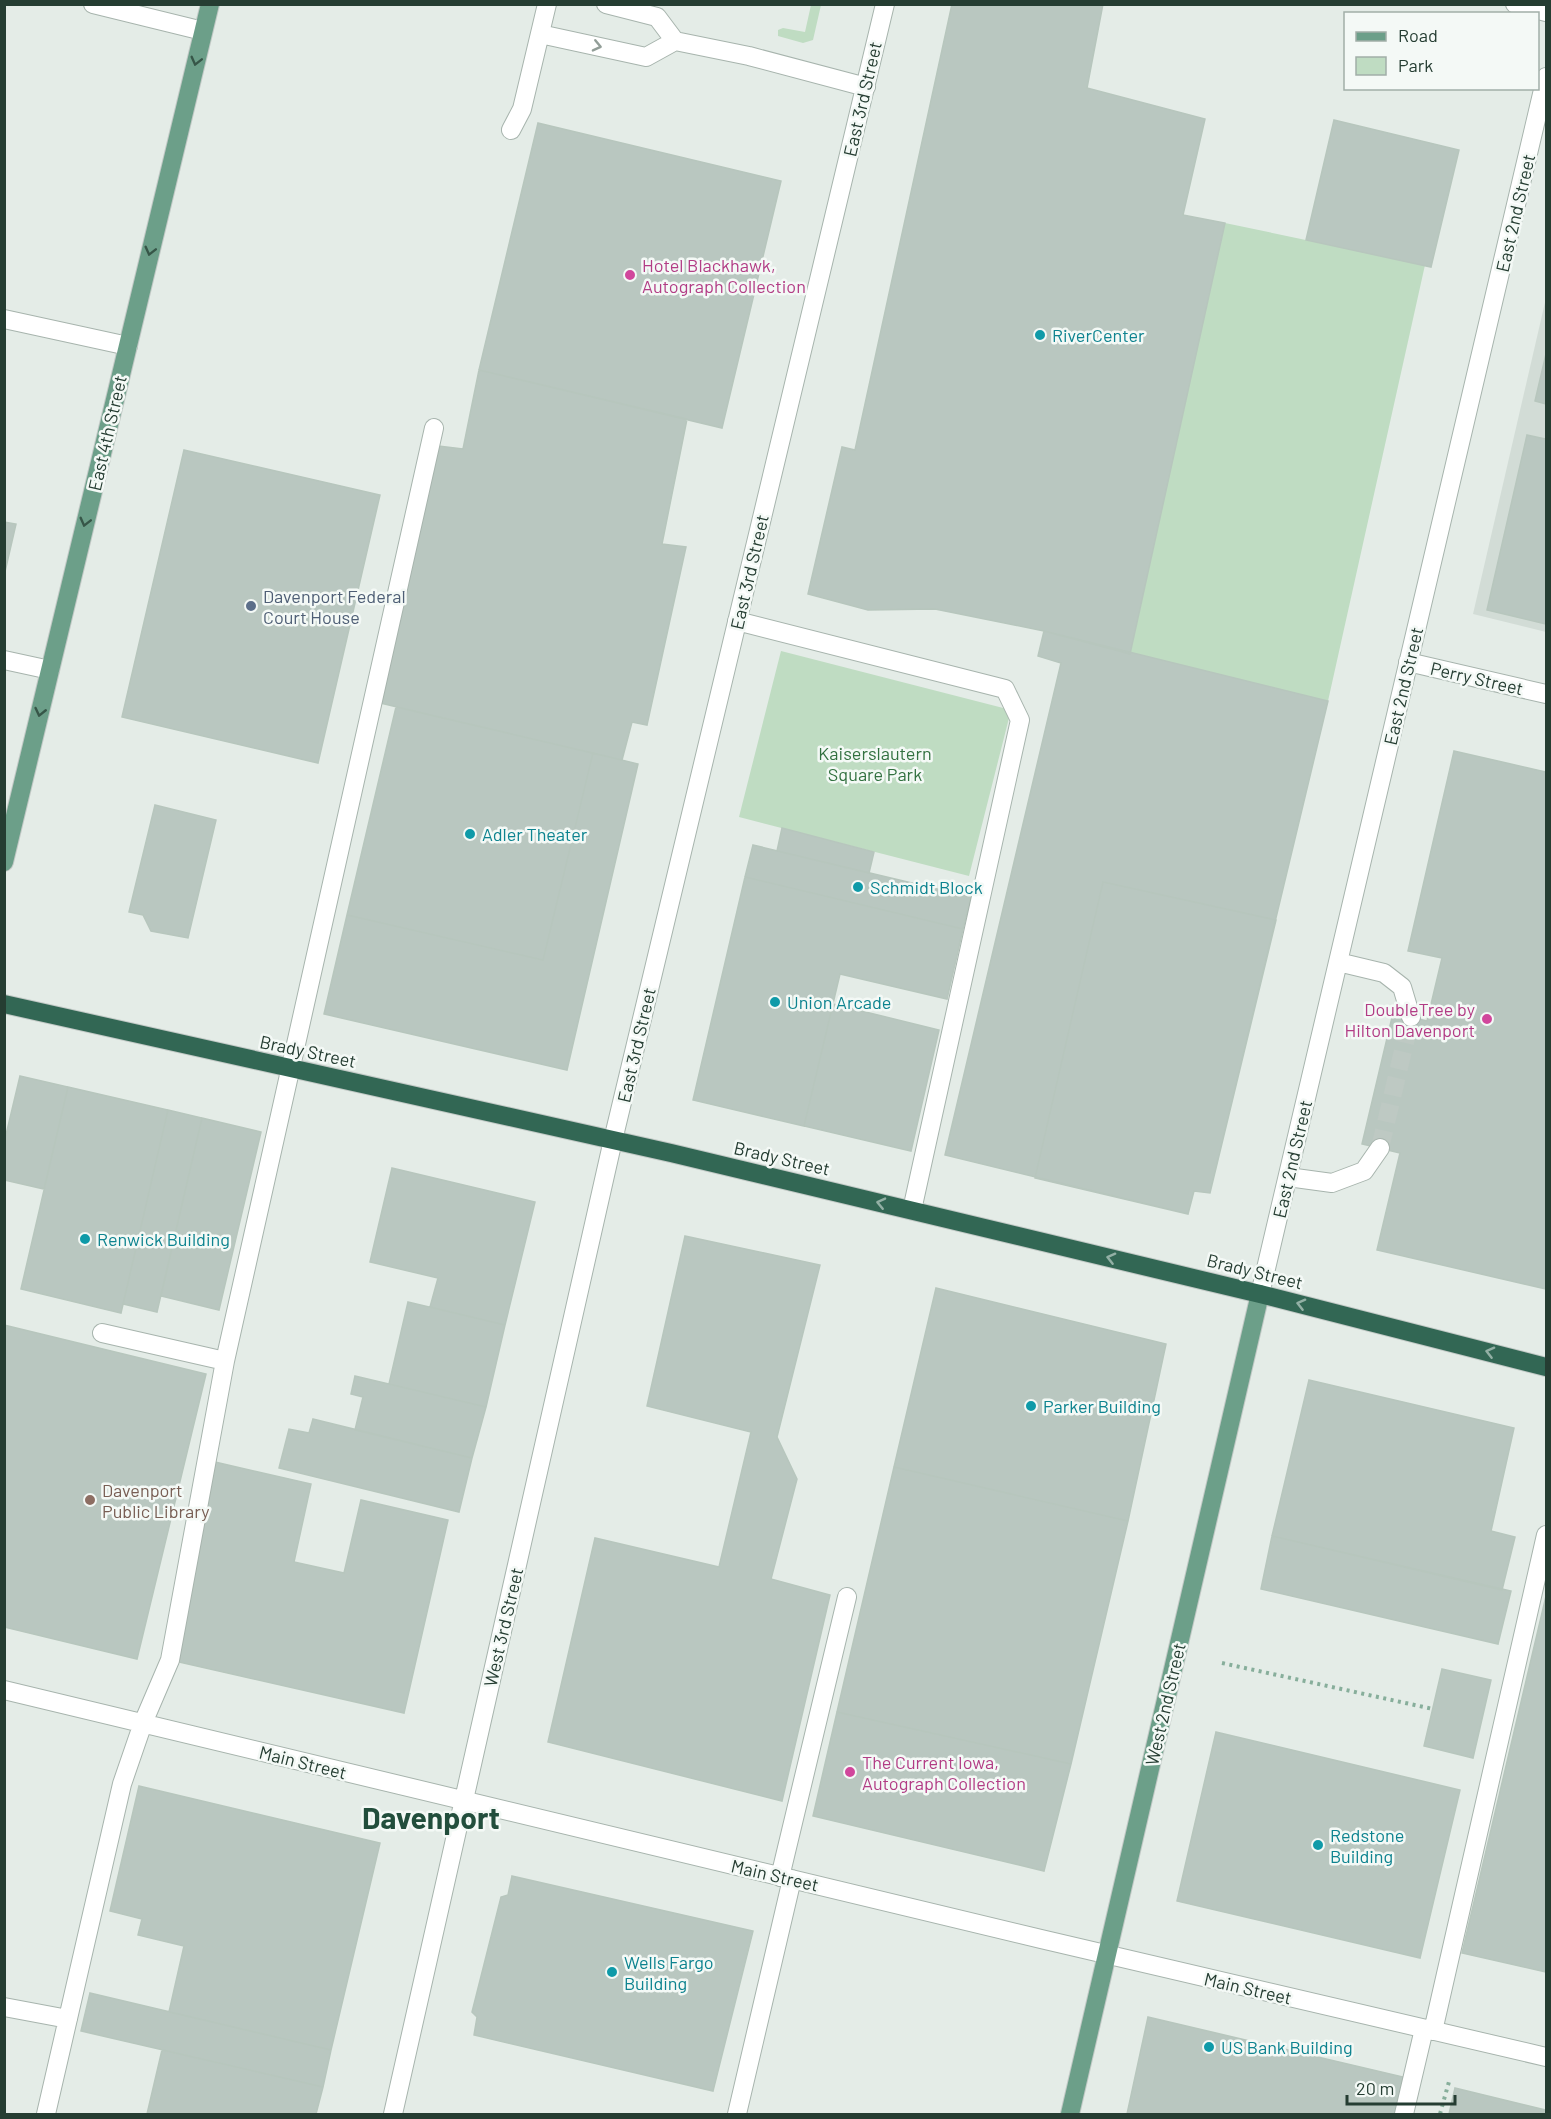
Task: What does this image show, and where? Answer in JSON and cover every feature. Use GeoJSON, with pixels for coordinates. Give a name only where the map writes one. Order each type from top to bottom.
{"type":"FeatureCollection","features":[{"type":"Feature","properties":{"kind":"highway","name":"Brady Street"},"geometry":{"type":"LineString","coordinates":[[4,1004],[613,1140],[912,1210],[1260,1294],[1546,1367]]}},
{"type":"Feature","properties":{"kind":"main road","name":"East 4th Street"},"geometry":{"type":"LineString","coordinates":[[4,862],[210,4]]}},
{"type":"Feature","properties":{"kind":"main road","name":"West 2nd Street"},"geometry":{"type":"LineString","coordinates":[[1070,2115],[1260,1294]]}},
{"type":"Feature","properties":{"kind":"street"},"geometry":{"type":"LineString","coordinates":[[93,4],[203,31]]}},
{"type":"Feature","properties":{"kind":"street"},"geometry":{"type":"LineString","coordinates":[[511,130],[522,109],[546,4]]}},
{"type":"Feature","properties":{"kind":"street"},"geometry":{"type":"LineString","coordinates":[[606,4],[657,17],[675,41]]}},
{"type":"Feature","properties":{"kind":"street","name":"East 3rd Street"},"geometry":{"type":"LineString","coordinates":[[613,1140],[885,4]]}},
{"type":"Feature","properties":{"kind":"street"},"geometry":{"type":"LineString","coordinates":[[1515,4],[1546,12]]}},
{"type":"Feature","properties":{"kind":"street"},"geometry":{"type":"LineString","coordinates":[[540,34],[646,57],[675,41],[749,56],[866,87]]}},
{"type":"Feature","properties":{"kind":"street","name":"East 2nd Street"},"geometry":{"type":"LineString","coordinates":[[1260,1294],[1546,77]]}},
{"type":"Feature","properties":{"kind":"street"},"geometry":{"type":"LineString","coordinates":[[4,319],[128,346]]}},
{"type":"Feature","properties":{"kind":"street"},"geometry":{"type":"LineString","coordinates":[[46,2115],[122,1784],[143,1723],[170,1660],[225,1361],[434,428]]}},
{"type":"Feature","properties":{"kind":"street"},"geometry":{"type":"LineString","coordinates":[[737,621],[1005,689],[1020,720],[912,1210]]}},
{"type":"Feature","properties":{"kind":"street"},"geometry":{"type":"LineString","coordinates":[[4,660],[50,670]]}},
{"type":"Feature","properties":{"kind":"street","name":"Perry Street"},"geometry":{"type":"LineString","coordinates":[[1408,662],[1546,694]]}},
{"type":"Feature","properties":{"kind":"street"},"geometry":{"type":"LineString","coordinates":[[1338,962],[1384,973],[1402,987],[1411,1017]]}},
{"type":"Feature","properties":{"kind":"street","name":"West 3rd Street"},"geometry":{"type":"LineString","coordinates":[[393,2115],[613,1140]]}},
{"type":"Feature","properties":{"kind":"street"},"geometry":{"type":"LineString","coordinates":[[1288,1176],[1332,1183],[1364,1172],[1380,1148]]}},
{"type":"Feature","properties":{"kind":"street"},"geometry":{"type":"LineString","coordinates":[[102,1333],[225,1361]]}},
{"type":"Feature","properties":{"kind":"street"},"geometry":{"type":"LineString","coordinates":[[1404,2115],[1429,2030],[1546,1535]]}},
{"type":"Feature","properties":{"kind":"street"},"geometry":{"type":"LineString","coordinates":[[737,2115],[847,1597]]}},
{"type":"Feature","properties":{"kind":"street","name":"Main Street"},"geometry":{"type":"LineString","coordinates":[[4,1690],[1107,1955],[1546,2057]]}},
{"type":"Feature","properties":{"kind":"street"},"geometry":{"type":"LineString","coordinates":[[4,2007],[68,2019]]}},
{"type":"Feature","properties":{"kind":"path"},"geometry":{"type":"LineString","coordinates":[[1222,1663],[1433,1709]]}},
{"type":"Feature","properties":{"kind":"path"},"geometry":{"type":"LineString","coordinates":[[1440,2115],[1450,2078]]}},
{"type":"Feature","properties":{"kind":"shaded area"},"geometry":{"type":"Polygon","coordinates":[[[1546,298],[1546,632],[1473,614],[1546,298]]]}},
{"type":"Feature","properties":{"kind":"green space"},"geometry":{"type":"Polygon","coordinates":[[[811,5],[821,5],[813,40],[803,43],[778,36],[778,30],[783,28],[805,32],[811,5]]]}},
{"type":"Feature","properties":{"kind":"green space"},"geometry":{"type":"Polygon","coordinates":[[[1225,223],[1425,265],[1328,701],[1130,654],[1225,223]]]}},
{"type":"Feature","properties":{"kind":"green space","name":"Kaiserslautern Square Park"},"geometry":{"type":"Polygon","coordinates":[[[781,651],[1011,710],[969,876],[739,817],[781,651]]]}},
{"type":"Feature","properties":{"kind":"building","name":"RiverCenter"},"geometry":{"type":"Polygon","coordinates":[[[952,4],[1103,4],[1087,88],[1205,119],[1183,215],[1225,223],[1130,654],[1044,631],[935,609],[868,610],[808,594],[842,447],[855,450],[952,4]]]}},
{"type":"Feature","properties":{"kind":"building"},"geometry":{"type":"Polygon","coordinates":[[[1334,120],[1459,150],[1431,267],[1306,240],[1334,120]]]}},
{"type":"Feature","properties":{"kind":"building","name":"Hotel Blackhawk, Autograph Collection"},"geometry":{"type":"Polygon","coordinates":[[[538,123],[781,181],[722,428],[479,370],[538,123]]]}},
{"type":"Feature","properties":{"kind":"building"},"geometry":{"type":"Polygon","coordinates":[[[1546,354],[1546,404],[1535,401],[1546,354]]]}},
{"type":"Feature","properties":{"kind":"building"},"geometry":{"type":"Polygon","coordinates":[[[479,370],[687,419],[662,544],[686,547],[647,725],[632,722],[622,760],[380,703],[439,446],[463,449],[479,370]]]}},
{"type":"Feature","properties":{"kind":"building"},"geometry":{"type":"Polygon","coordinates":[[[1527,435],[1546,439],[1546,624],[1487,610],[1527,435]]]}},
{"type":"Feature","properties":{"kind":"building","name":"Davenport Federal Court House"},"geometry":{"type":"Polygon","coordinates":[[[184,450],[380,495],[318,763],[122,717],[184,450]]]}},
{"type":"Feature","properties":{"kind":"building"},"geometry":{"type":"Polygon","coordinates":[[[4,522],[16,524],[4,576],[4,522]]]}},
{"type":"Feature","properties":{"kind":"building"},"geometry":{"type":"Polygon","coordinates":[[[1044,631],[1328,701],[1210,1193],[1194,1191],[1188,1214],[945,1155],[1061,663],[1038,656],[1044,631]]]}},
{"type":"Feature","properties":{"kind":"building","name":"Adler Theater"},"geometry":{"type":"Polygon","coordinates":[[[396,707],[593,753],[543,960],[347,915],[396,707]]]}},
{"type":"Feature","properties":{"kind":"building","name":"DoubleTree by Hilton Davenport"},"geometry":{"type":"Polygon","coordinates":[[[1454,751],[1546,772],[1546,1289],[1377,1250],[1400,1153],[1362,1144],[1393,1013],[1427,1021],[1442,958],[1408,951],[1454,751]]]}},
{"type":"Feature","properties":{"kind":"building"},"geometry":{"type":"Polygon","coordinates":[[[593,753],[638,764],[567,1070],[324,1014],[347,915],[543,960],[593,753]]]}},
{"type":"Feature","properties":{"kind":"building"},"geometry":{"type":"Polygon","coordinates":[[[155,805],[216,820],[188,938],[151,931],[143,915],[129,912],[155,805]]]}},
{"type":"Feature","properties":{"kind":"building"},"geometry":{"type":"Polygon","coordinates":[[[782,828],[874,852],[869,873],[777,851],[782,828]]]}},
{"type":"Feature","properties":{"kind":"building","name":"Schmidt Block"},"geometry":{"type":"Polygon","coordinates":[[[753,845],[971,897],[963,929],[745,877],[753,845]]]}},
{"type":"Feature","properties":{"kind":"building","name":"Union Arcade"},"geometry":{"type":"Polygon","coordinates":[[[745,877],[963,929],[947,999],[840,974],[804,1126],[693,1100],[745,877]]]}},
{"type":"Feature","properties":{"kind":"building"},"geometry":{"type":"Polygon","coordinates":[[[1103,882],[1276,920],[1210,1193],[1194,1191],[1188,1214],[1035,1178],[1103,882]]]}},
{"type":"Feature","properties":{"kind":"building"},"geometry":{"type":"Polygon","coordinates":[[[833,1004],[939,1030],[911,1151],[804,1126],[833,1004]]]}},
{"type":"Feature","properties":{"kind":"building"},"geometry":{"type":"Polygon","coordinates":[[[20,1076],[68,1087],[44,1189],[4,1180],[4,1143],[20,1076]]]}},
{"type":"Feature","properties":{"kind":"building","name":"Renwick Building"},"geometry":{"type":"Polygon","coordinates":[[[68,1087],[168,1110],[121,1313],[21,1289],[68,1087]]]}},
{"type":"Feature","properties":{"kind":"building"},"geometry":{"type":"Polygon","coordinates":[[[168,1110],[202,1118],[157,1312],[123,1304],[168,1110]]]}},
{"type":"Feature","properties":{"kind":"building"},"geometry":{"type":"Polygon","coordinates":[[[202,1118],[261,1132],[219,1310],[161,1296],[202,1118]]]}},
{"type":"Feature","properties":{"kind":"building"},"geometry":{"type":"Polygon","coordinates":[[[392,1168],[535,1202],[505,1325],[430,1307],[438,1278],[370,1262],[392,1168]]]}},
{"type":"Feature","properties":{"kind":"building"},"geometry":{"type":"Polygon","coordinates":[[[685,1236],[820,1265],[777,1437],[797,1479],[771,1579],[830,1595],[782,1801],[548,1742],[595,1538],[719,1567],[751,1432],[647,1406],[685,1236]]]}},
{"type":"Feature","properties":{"kind":"building","name":"Parker Building"},"geometry":{"type":"Polygon","coordinates":[[[936,1288],[1166,1344],[1128,1521],[894,1467],[936,1288]]]}},
{"type":"Feature","properties":{"kind":"building"},"geometry":{"type":"Polygon","coordinates":[[[408,1302],[505,1325],[486,1407],[389,1384],[408,1302]]]}},
{"type":"Feature","properties":{"kind":"building","name":"Davenport Public Library"},"geometry":{"type":"Polygon","coordinates":[[[4,1325],[206,1374],[137,1659],[4,1627],[4,1325]]]}},
{"type":"Feature","properties":{"kind":"building"},"geometry":{"type":"Polygon","coordinates":[[[355,1376],[486,1407],[472,1458],[355,1430],[363,1397],[351,1394],[355,1376]]]}},
{"type":"Feature","properties":{"kind":"building"},"geometry":{"type":"Polygon","coordinates":[[[1309,1380],[1514,1428],[1491,1531],[1515,1537],[1502,1590],[1272,1536],[1309,1380]]]}},
{"type":"Feature","properties":{"kind":"building"},"geometry":{"type":"Polygon","coordinates":[[[313,1419],[472,1458],[459,1512],[279,1468],[289,1429],[309,1433],[313,1419]]]}},
{"type":"Feature","properties":{"kind":"building"},"geometry":{"type":"Polygon","coordinates":[[[215,1462],[311,1484],[294,1562],[344,1573],[361,1500],[448,1520],[404,1713],[170,1660],[215,1462]]]}},
{"type":"Feature","properties":{"kind":"building"},"geometry":{"type":"Polygon","coordinates":[[[894,1467],[1128,1521],[1071,1764],[837,1712],[894,1467]]]}},
{"type":"Feature","properties":{"kind":"building"},"geometry":{"type":"Polygon","coordinates":[[[1272,1536],[1511,1591],[1498,1644],[1261,1589],[1272,1536]]]}},
{"type":"Feature","properties":{"kind":"building"},"geometry":{"type":"Polygon","coordinates":[[[1546,1596],[1546,1972],[1462,1953],[1546,1596]]]}},
{"type":"Feature","properties":{"kind":"building"},"geometry":{"type":"Polygon","coordinates":[[[1442,1669],[1491,1680],[1473,1758],[1424,1746],[1442,1669]]]}},
{"type":"Feature","properties":{"kind":"building"},"geometry":{"type":"Polygon","coordinates":[[[837,1712],[1071,1764],[1044,1871],[813,1816],[837,1712]]]}},
{"type":"Feature","properties":{"kind":"building","name":"Redstone Building"},"geometry":{"type":"Polygon","coordinates":[[[1216,1732],[1460,1790],[1420,1958],[1177,1901],[1216,1732]]]}},
{"type":"Feature","properties":{"kind":"building"},"geometry":{"type":"Polygon","coordinates":[[[139,1786],[380,1843],[331,2050],[169,2012],[184,1946],[138,1935],[142,1919],[110,1911],[139,1786]]]}},
{"type":"Feature","properties":{"kind":"building","name":"Wells Fargo Building"},"geometry":{"type":"Polygon","coordinates":[[[512,1876],[753,1931],[713,2091],[474,2035],[477,2017],[472,2012],[501,1897],[508,1895],[512,1876]]]}},
{"type":"Feature","properties":{"kind":"building"},"geometry":{"type":"Polygon","coordinates":[[[90,1993],[331,2050],[323,2087],[81,2031],[90,1993]]]}},
{"type":"Feature","properties":{"kind":"building","name":"US Bank Building"},"geometry":{"type":"Polygon","coordinates":[[[1148,2017],[1403,2077],[1395,2114],[1127,2114],[1148,2017]]]}},
{"type":"Feature","properties":{"kind":"building"},"geometry":{"type":"Polygon","coordinates":[[[162,2050],[323,2087],[316,2114],[147,2114],[162,2050]]]}},
{"type":"Feature","properties":{"kind":"building"},"geometry":{"type":"Polygon","coordinates":[[[1455,2088],[1546,2110],[1546,2114],[1449,2114],[1455,2088]]]}},
{"type":"Feature","properties":{"kind":"tunnel"},"geometry":{"type":"LineString","coordinates":[[1380,1148],[1411,1017]]}},
{"type":"Feature","properties":{"kind":"place","name":"Hotel Blackhawk, Autograph Collection"},"geometry":{"type":"Point","coordinates":[630,275]}},
{"type":"Feature","properties":{"kind":"place","name":"RiverCenter"},"geometry":{"type":"Point","coordinates":[1040,335]}},
{"type":"Feature","properties":{"kind":"place","name":"Davenport Federal Court House"},"geometry":{"type":"Point","coordinates":[251,606]}},
{"type":"Feature","properties":{"kind":"place","name":"Adler Theater"},"geometry":{"type":"Point","coordinates":[470,834]}},
{"type":"Feature","properties":{"kind":"place","name":"Schmidt Block"},"geometry":{"type":"Point","coordinates":[858,887]}},
{"type":"Feature","properties":{"kind":"place","name":"Union Arcade"},"geometry":{"type":"Point","coordinates":[775,1002]}},
{"type":"Feature","properties":{"kind":"place","name":"DoubleTree by Hilton Davenport"},"geometry":{"type":"Point","coordinates":[1487,1019]}},
{"type":"Feature","properties":{"kind":"place","name":"Renwick Building"},"geometry":{"type":"Point","coordinates":[85,1239]}},
{"type":"Feature","properties":{"kind":"place","name":"Parker Building"},"geometry":{"type":"Point","coordinates":[1031,1406]}},
{"type":"Feature","properties":{"kind":"place","name":"Davenport Public Library"},"geometry":{"type":"Point","coordinates":[90,1500]}},
{"type":"Feature","properties":{"kind":"place","name":"The Current Iowa, Autograph Collection"},"geometry":{"type":"Point","coordinates":[850,1772]}},
{"type":"Feature","properties":{"kind":"place","name":"Redstone Building"},"geometry":{"type":"Point","coordinates":[1318,1845]}},
{"type":"Feature","properties":{"kind":"place","name":"Wells Fargo Building"},"geometry":{"type":"Point","coordinates":[612,1972]}},
{"type":"Feature","properties":{"kind":"place","name":"US Bank Building"},"geometry":{"type":"Point","coordinates":[1209,2047]}},
{"type":"Feature","properties":{"kind":"district","name":"Davenport"},"geometry":{"type":"Point","coordinates":[431,1817]}}]}
